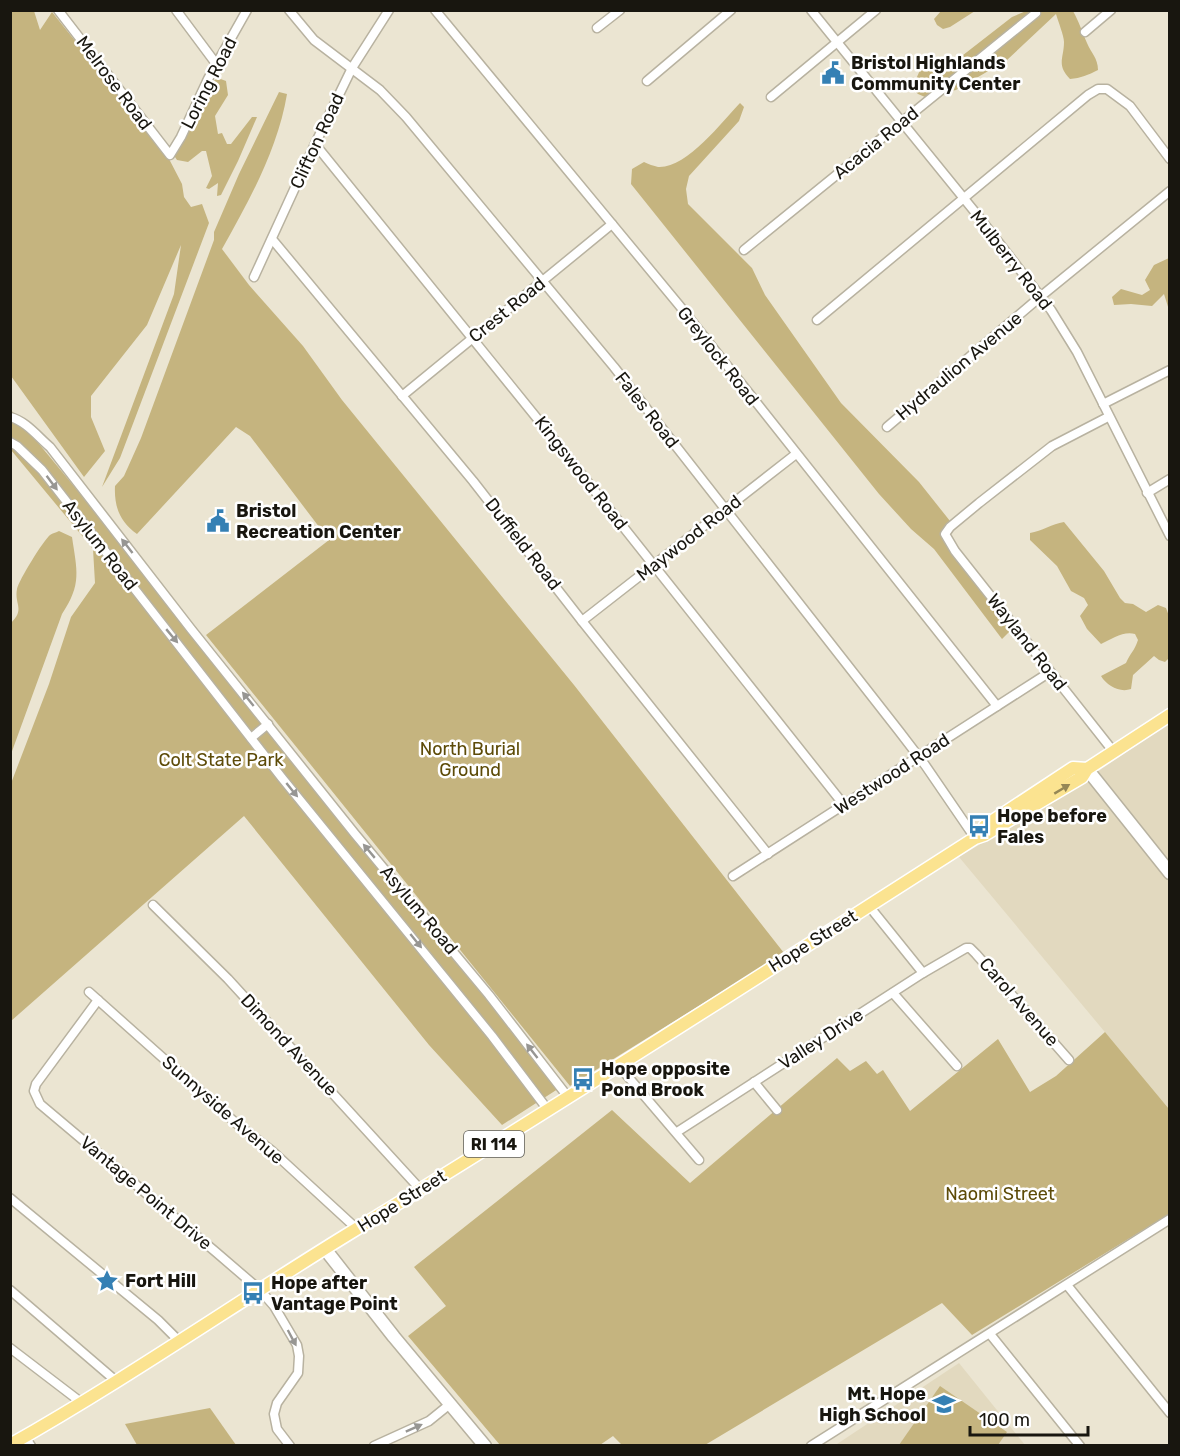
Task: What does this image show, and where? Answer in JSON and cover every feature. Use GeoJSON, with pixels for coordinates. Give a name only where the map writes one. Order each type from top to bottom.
{"type":"FeatureCollection","features":[{"type":"Feature","properties":{"kind":"main road","name":"Hope Street"},"geometry":{"type":"LineString","coordinates":[[10,1446],[28,1441],[82,1403],[324,1249],[869,906],[975,838],[980,830],[1073,768],[1086,769],[1170,715]]}},
{"type":"Feature","properties":{"kind":"street","name":"Melrose Road"},"geometry":{"type":"LineString","coordinates":[[58,10],[170,155]]}},
{"type":"Feature","properties":{"kind":"street"},"geometry":{"type":"LineString","coordinates":[[176,10],[217,65]]}},
{"type":"Feature","properties":{"kind":"street","name":"Loring Road"},"geometry":{"type":"LineString","coordinates":[[170,155],[247,10]]}},
{"type":"Feature","properties":{"kind":"street","name":"Fales Road"},"geometry":{"type":"LineString","coordinates":[[289,10],[314,40],[380,90],[402,112],[614,367],[918,756],[975,838]]}},
{"type":"Feature","properties":{"kind":"street","name":"Clifton Road"},"geometry":{"type":"LineString","coordinates":[[254,277],[352,68],[389,10]]}},
{"type":"Feature","properties":{"kind":"street","name":"Greylock Road"},"geometry":{"type":"LineString","coordinates":[[435,10],[685,313],[997,706]]}},
{"type":"Feature","properties":{"kind":"street"},"geometry":{"type":"LineString","coordinates":[[597,28],[620,10]]}},
{"type":"Feature","properties":{"kind":"street"},"geometry":{"type":"LineString","coordinates":[[647,81],[731,10]]}},
{"type":"Feature","properties":{"kind":"street","name":"Mulberry Road"},"geometry":{"type":"LineString","coordinates":[[811,10],[1040,297],[1073,345],[1170,536]]}},
{"type":"Feature","properties":{"kind":"street"},"geometry":{"type":"LineString","coordinates":[[771,97],[876,10]]}},
{"type":"Feature","properties":{"kind":"street"},"geometry":{"type":"LineString","coordinates":[[1085,32],[1111,10]]}},
{"type":"Feature","properties":{"kind":"street","name":"Acacia Road"},"geometry":{"type":"LineString","coordinates":[[744,250],[1036,13]]}},
{"type":"Feature","properties":{"kind":"street"},"geometry":{"type":"LineString","coordinates":[[817,320],[1098,89],[1106,88],[1130,106],[1170,159]]}},
{"type":"Feature","properties":{"kind":"street","name":"Kingswood Road"},"geometry":{"type":"LineString","coordinates":[[315,144],[844,805]]}},
{"type":"Feature","properties":{"kind":"street","name":"Hydraulion Avenue"},"geometry":{"type":"LineString","coordinates":[[887,427],[1040,297],[1170,191]]}},
{"type":"Feature","properties":{"kind":"street","name":"Crest Road"},"geometry":{"type":"LineString","coordinates":[[402,396],[612,224]]}},
{"type":"Feature","properties":{"kind":"street","name":"Duffield Road"},"geometry":{"type":"LineString","coordinates":[[272,239],[473,481],[768,854]]}},
{"type":"Feature","properties":{"kind":"street"},"geometry":{"type":"LineString","coordinates":[[1103,404],[1170,370]]}},
{"type":"Feature","properties":{"kind":"street","name":"Asylum Road"},"geometry":{"type":"LineString","coordinates":[[10,417],[16,419],[50,447],[355,834],[489,995],[568,1097]]}},
{"type":"Feature","properties":{"kind":"street","name":"Wayland Road"},"geometry":{"type":"LineString","coordinates":[[1108,417],[1052,446],[979,502],[946,532],[946,538],[1113,751]]}},
{"type":"Feature","properties":{"kind":"street","name":"Asylum Road"},"geometry":{"type":"LineString","coordinates":[[10,442],[42,470],[251,738],[492,1036],[548,1110]]}},
{"type":"Feature","properties":{"kind":"street","name":"Maywood Road"},"geometry":{"type":"LineString","coordinates":[[582,621],[796,454]]}},
{"type":"Feature","properties":{"kind":"street"},"geometry":{"type":"LineString","coordinates":[[1147,493],[1170,479]]}},
{"type":"Feature","properties":{"kind":"street","name":"Westwood Road"},"geometry":{"type":"LineString","coordinates":[[733,876],[1050,672]]}},
{"type":"Feature","properties":{"kind":"street"},"geometry":{"type":"LineString","coordinates":[[251,738],[268,724]]}},
{"type":"Feature","properties":{"kind":"street"},"geometry":{"type":"LineString","coordinates":[[1086,769],[1170,873]]}},
{"type":"Feature","properties":{"kind":"street","name":"Dimond Avenue"},"geometry":{"type":"LineString","coordinates":[[153,905],[228,979],[421,1190]]}},
{"type":"Feature","properties":{"kind":"street"},"geometry":{"type":"LineString","coordinates":[[869,906],[923,973]]}},
{"type":"Feature","properties":{"kind":"street","name":"Valley Drive"},"geometry":{"type":"LineString","coordinates":[[677,1132],[923,973],[966,948]]}},
{"type":"Feature","properties":{"kind":"street","name":"Carol Avenue"},"geometry":{"type":"LineString","coordinates":[[966,948],[970,948],[976,954],[1069,1059]]}},
{"type":"Feature","properties":{"kind":"street","name":"Sunnyside Avenue"},"geometry":{"type":"LineString","coordinates":[[89,992],[237,1124],[271,1150],[357,1229]]}},
{"type":"Feature","properties":{"kind":"street"},"geometry":{"type":"LineString","coordinates":[[893,993],[957,1066]]}},
{"type":"Feature","properties":{"kind":"street","name":"Vantage Point Drive"},"geometry":{"type":"LineString","coordinates":[[98,1000],[36,1084],[34,1094],[40,1104],[260,1290],[274,1306],[297,1345],[299,1356],[298,1373],[277,1403],[274,1414],[277,1430],[290,1446]]}},
{"type":"Feature","properties":{"kind":"street"},"geometry":{"type":"LineString","coordinates":[[618,1065],[699,1160]]}},
{"type":"Feature","properties":{"kind":"street"},"geometry":{"type":"LineString","coordinates":[[753,1082],[777,1110]]}},
{"type":"Feature","properties":{"kind":"street"},"geometry":{"type":"LineString","coordinates":[[10,1198],[158,1320],[180,1342]]}},
{"type":"Feature","properties":{"kind":"street"},"geometry":{"type":"LineString","coordinates":[[811,1446],[1170,1219]]}},
{"type":"Feature","properties":{"kind":"street"},"geometry":{"type":"LineString","coordinates":[[324,1249],[485,1446]]}},
{"type":"Feature","properties":{"kind":"street"},"geometry":{"type":"LineString","coordinates":[[1067,1285],[1170,1413]]}},
{"type":"Feature","properties":{"kind":"street"},"geometry":{"type":"LineString","coordinates":[[10,1290],[117,1382]]}},
{"type":"Feature","properties":{"kind":"street"},"geometry":{"type":"LineString","coordinates":[[990,1334],[1080,1446]]}},
{"type":"Feature","properties":{"kind":"street"},"geometry":{"type":"LineString","coordinates":[[10,1348],[82,1403]]}},
{"type":"Feature","properties":{"kind":"street"},"geometry":{"type":"LineString","coordinates":[[374,1446],[429,1421],[450,1404]]}},
{"type":"Feature","properties":{"kind":"shaded area"},"geometry":{"type":"Polygon","coordinates":[[[1169,723],[1169,1109],[959,857],[1081,783],[1169,723]]]}},
{"type":"Feature","properties":{"kind":"shaded area","name":"Mt. Hope High School"},"geometry":{"type":"Polygon","coordinates":[[[959,1363],[1025,1445],[834,1446],[959,1363]]]}},
{"type":"Feature","properties":{"kind":"green space"},"geometry":{"type":"Polygon","coordinates":[[[11,11],[34,11],[40,30],[52,12],[168,157],[182,184],[184,197],[191,207],[202,204],[209,223],[120,458],[102,487],[174,294],[181,245],[147,325],[91,396],[91,417],[105,451],[84,477],[11,376],[11,11]]]}},
{"type":"Feature","properties":{"kind":"green space"},"geometry":{"type":"Polygon","coordinates":[[[941,11],[975,11],[943,29],[934,19],[941,11]]]}},
{"type":"Feature","properties":{"kind":"green space"},"geometry":{"type":"Polygon","coordinates":[[[1026,11],[1073,11],[1096,59],[1098,70],[1070,79],[1063,70],[1064,39],[1056,14],[1007,60],[956,90],[925,97],[913,89],[919,72],[928,62],[932,60],[938,64],[937,73],[1012,17],[1026,11]]]}},
{"type":"Feature","properties":{"kind":"green space"},"geometry":{"type":"Polygon","coordinates":[[[218,78],[226,81],[228,95],[215,116],[218,134],[222,133],[227,144],[231,144],[252,117],[257,117],[221,195],[217,196],[218,183],[209,189],[206,188],[212,176],[206,151],[202,151],[188,162],[177,160],[173,154],[205,103],[210,85],[218,78]]]}},
{"type":"Feature","properties":{"kind":"green space","name":"North Burial Ground"},"geometry":{"type":"Polygon","coordinates":[[[279,92],[287,94],[270,155],[222,249],[249,285],[303,346],[342,400],[574,685],[784,953],[570,1086],[206,635],[329,540],[250,436],[236,427],[137,534],[122,519],[117,507],[115,486],[124,476],[141,438],[214,240],[214,232],[279,92]]]}},
{"type":"Feature","properties":{"kind":"green space"},"geometry":{"type":"Polygon","coordinates":[[[740,103],[744,107],[739,121],[689,176],[686,189],[688,204],[752,268],[765,295],[841,403],[919,482],[950,521],[940,534],[1013,628],[1002,639],[934,549],[911,529],[879,494],[631,184],[632,169],[644,162],[658,167],[669,166],[692,153],[740,103]]]}},
{"type":"Feature","properties":{"kind":"green space"},"geometry":{"type":"Polygon","coordinates":[[[1169,258],[1169,310],[1164,294],[1152,306],[1114,305],[1112,297],[1121,289],[1142,295],[1150,290],[1145,280],[1154,265],[1169,258]]]}},
{"type":"Feature","properties":{"kind":"green space","name":"Colt State Park"},"geometry":{"type":"Polygon","coordinates":[[[11,410],[192,629],[355,834],[564,1085],[502,1125],[429,1045],[244,816],[11,1021],[10,786],[49,684],[71,617],[95,583],[93,549],[11,450],[11,410]]]}},
{"type":"Feature","properties":{"kind":"green space"},"geometry":{"type":"Polygon","coordinates":[[[1064,522],[1104,571],[1125,603],[1133,604],[1146,612],[1158,605],[1166,608],[1169,616],[1169,658],[1165,662],[1154,656],[1133,675],[1131,689],[1114,688],[1101,676],[1126,663],[1138,640],[1135,634],[1122,635],[1101,644],[1087,629],[1080,616],[1088,605],[1084,598],[1071,591],[1057,566],[1030,540],[1030,533],[1064,522]]]}},
{"type":"Feature","properties":{"kind":"green space"},"geometry":{"type":"Polygon","coordinates":[[[59,531],[72,537],[76,568],[75,585],[73,594],[62,614],[11,754],[10,624],[18,611],[17,589],[42,545],[50,535],[59,531]]]}},
{"type":"Feature","properties":{"kind":"green space","name":"Naomi Street"},"geometry":{"type":"Polygon","coordinates":[[[1105,1032],[1169,1109],[1169,1214],[972,1335],[942,1303],[705,1445],[622,1445],[613,1436],[600,1445],[500,1445],[408,1336],[446,1306],[414,1267],[612,1110],[690,1183],[837,1058],[850,1071],[866,1061],[877,1074],[883,1070],[910,1111],[998,1039],[1030,1092],[1056,1076],[1105,1032]]]}},
{"type":"Feature","properties":{"kind":"green space"},"geometry":{"type":"Polygon","coordinates":[[[940,1386],[1007,1432],[998,1445],[899,1445],[940,1386]]]}},
{"type":"Feature","properties":{"kind":"green space"},"geometry":{"type":"Polygon","coordinates":[[[210,1408],[236,1445],[137,1445],[125,1424],[210,1408]]]}},
{"type":"Feature","properties":{"kind":"place","name":"Bristol Highlands Community Center"},"geometry":{"type":"Point","coordinates":[833,73]}},
{"type":"Feature","properties":{"kind":"place","name":"Bristol Recreation Center"},"geometry":{"type":"Point","coordinates":[218,521]}},
{"type":"Feature","properties":{"kind":"place","name":"Hope before Fales"},"geometry":{"type":"Point","coordinates":[979,826]}},
{"type":"Feature","properties":{"kind":"place","name":"Hope opposite Pond Brook"},"geometry":{"type":"Point","coordinates":[583,1079]}},
{"type":"Feature","properties":{"kind":"place","name":"Fort Hill"},"geometry":{"type":"Point","coordinates":[107,1281]}},
{"type":"Feature","properties":{"kind":"place","name":"Hope after Vantage Point"},"geometry":{"type":"Point","coordinates":[253,1293]}},
{"type":"Feature","properties":{"kind":"place","name":"Mt. Hope High School"},"geometry":{"type":"Point","coordinates":[944,1404]}}]}
